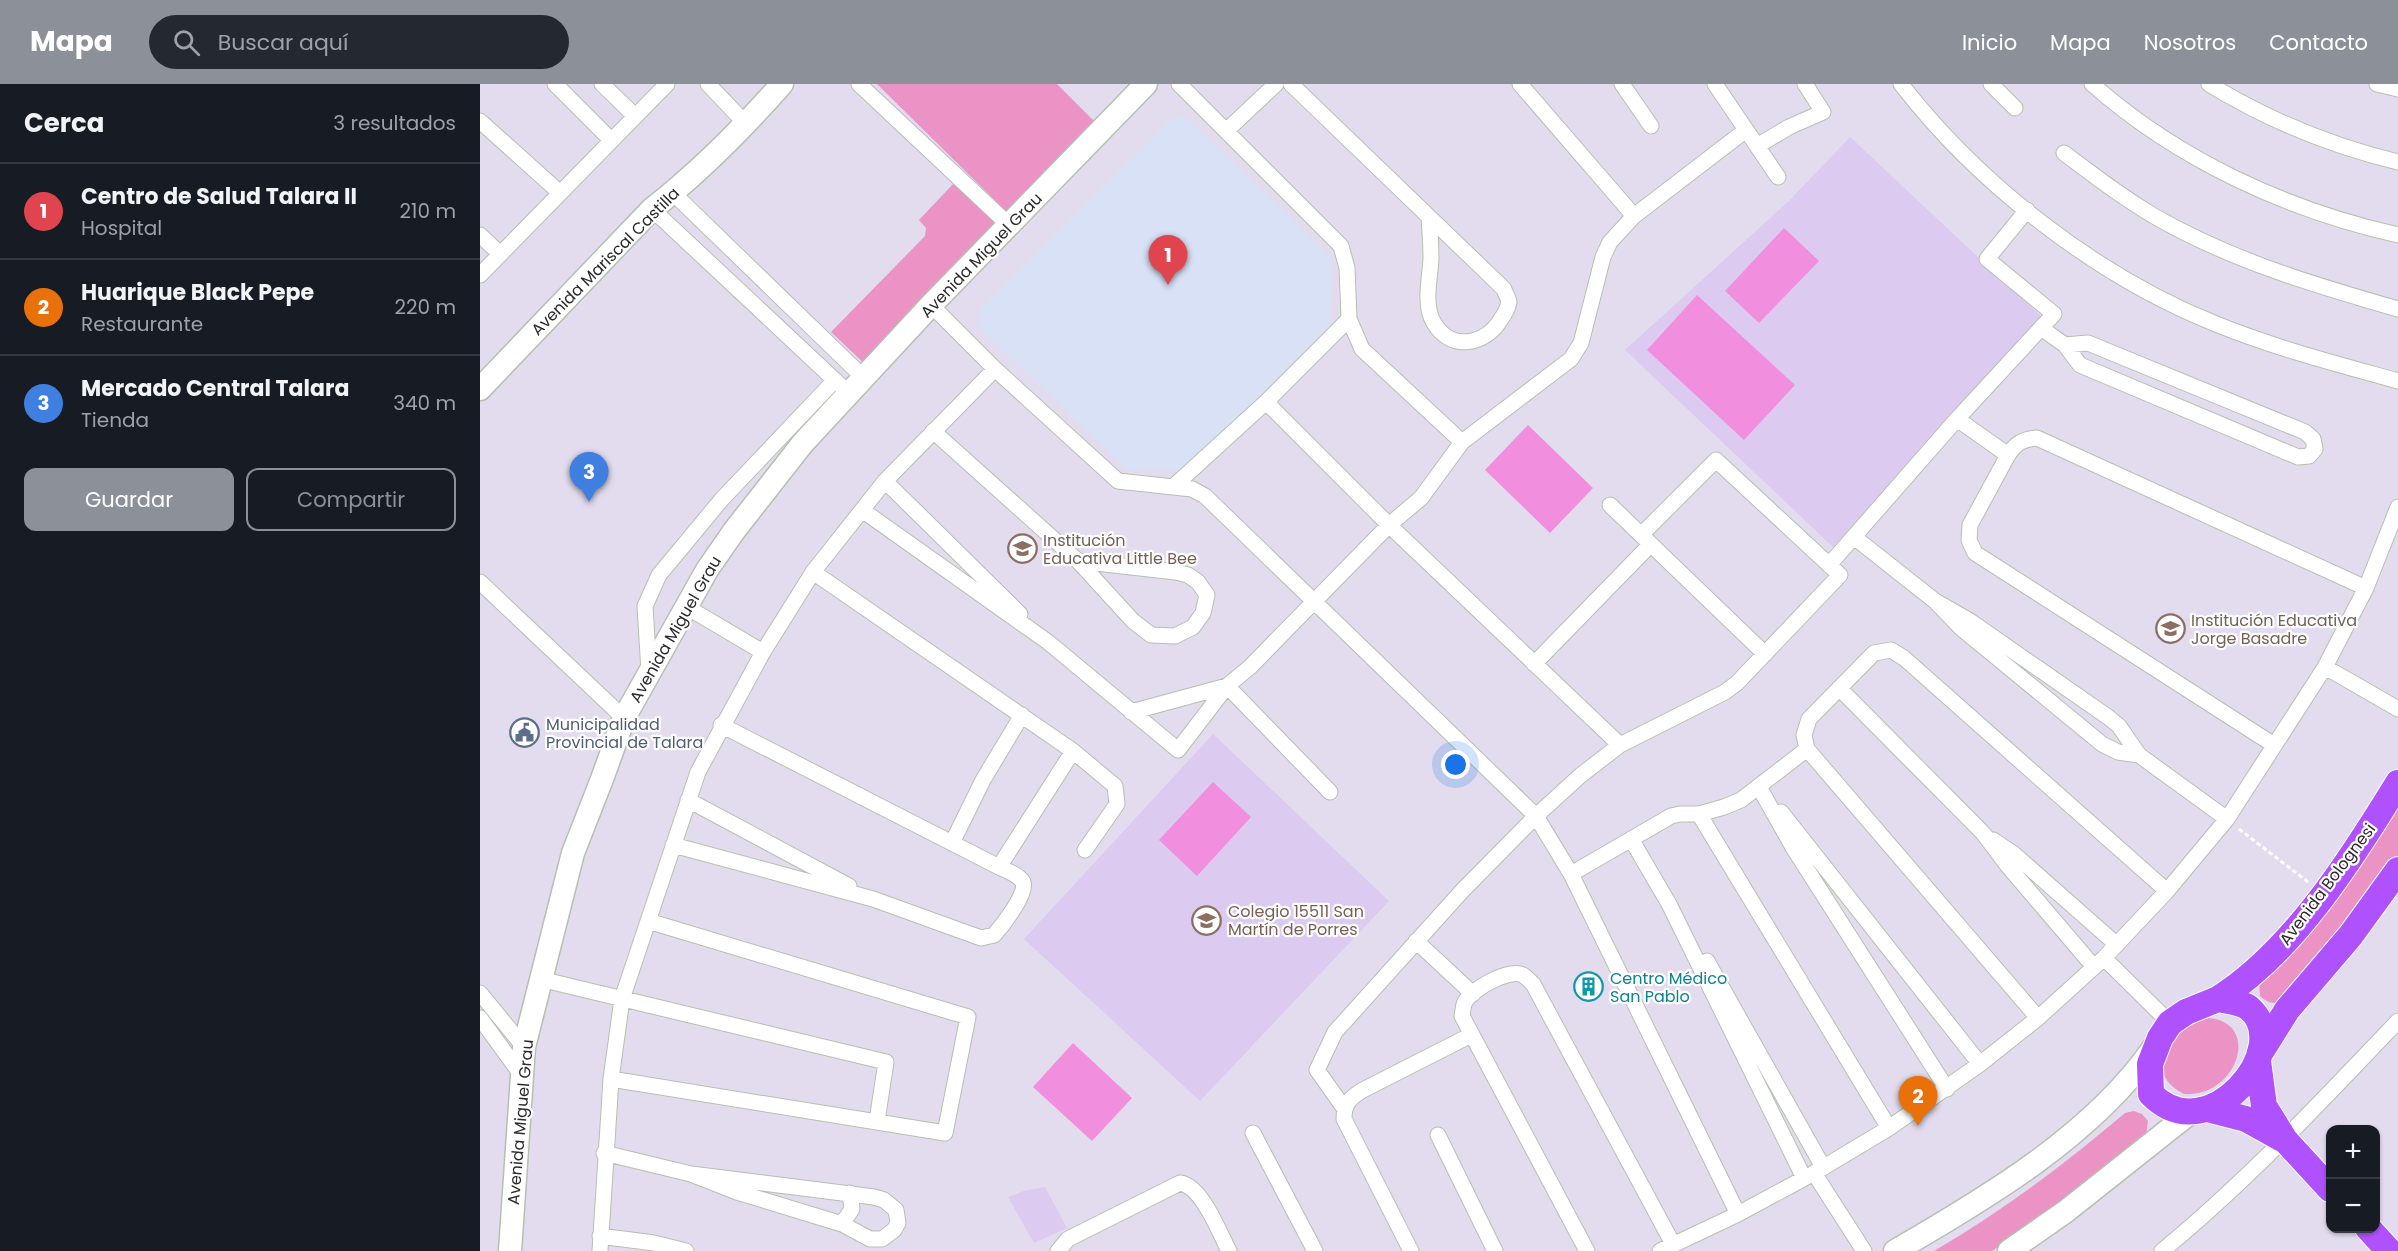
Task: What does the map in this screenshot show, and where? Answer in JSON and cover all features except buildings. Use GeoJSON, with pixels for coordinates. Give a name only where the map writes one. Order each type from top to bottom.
{"type":"FeatureCollection","features":[{"type":"Feature","properties":{"kind":"main road","name":"Avenida Mariscal Castilla"},"geometry":{"type":"LineString","coordinates":[[480,388],[652,209],[673,193],[746,124],[782,84]]}},
{"type":"Feature","properties":{"kind":"main road","name":"Avenida Miguel Grau"},"geometry":{"type":"LineString","coordinates":[[510,1251],[520,1074],[524,1047],[573,853],[624,718],[685,606],[707,570],[759,498],[849,384],[1010,226],[1146,84]]}},
{"type":"Feature","properties":{"kind":"main road","name":"Avenida Bolognesi"},"geometry":{"type":"LineString","coordinates":[[2218,999],[2239,986],[2283,943],[2324,894],[2369,830],[2398,783]]}},
{"type":"Feature","properties":{"kind":"main road"},"geometry":{"type":"LineString","coordinates":[[2009,1251],[2065,1212],[2198,1111],[2233,1093],[2253,1071],[2287,1010],[2351,935],[2398,870]]}},
{"type":"Feature","properties":{"kind":"main road"},"geometry":{"type":"LineString","coordinates":[[1895,1251],[1980,1199],[2075,1130],[2135,1074],[2165,1031],[2186,1012],[2218,999],[2238,1003],[2249,1009],[2259,1022],[2264,1107],[2285,1140],[2326,1184]]}},
{"type":"Feature","properties":{"kind":"main road"},"geometry":{"type":"LineString","coordinates":[[2165,1031],[2150,1064],[2151,1094],[2162,1105],[2172,1110],[2198,1111],[2246,1119],[2285,1140]]}},
{"type":"Feature","properties":{"kind":"main road"},"geometry":{"type":"LineString","coordinates":[[2374,1233],[2390,1247]]}},
{"type":"Feature","properties":{"kind":"street"},"geometry":{"type":"LineString","coordinates":[[555,84],[611,140]]}},
{"type":"Feature","properties":{"kind":"street"},"geometry":{"type":"LineString","coordinates":[[602,84],[634,116]]}},
{"type":"Feature","properties":{"kind":"street"},"geometry":{"type":"LineString","coordinates":[[480,275],[667,84]]}},
{"type":"Feature","properties":{"kind":"street"},"geometry":{"type":"LineString","coordinates":[[708,84],[746,124]]}},
{"type":"Feature","properties":{"kind":"street"},"geometry":{"type":"LineString","coordinates":[[859,84],[1010,226]]}},
{"type":"Feature","properties":{"kind":"street"},"geometry":{"type":"LineString","coordinates":[[1179,84],[1341,246],[1347,268],[1349,319],[1362,348],[1462,442]]}},
{"type":"Feature","properties":{"kind":"street"},"geometry":{"type":"LineString","coordinates":[[1226,130],[1276,84]]}},
{"type":"Feature","properties":{"kind":"street"},"geometry":{"type":"LineString","coordinates":[[1291,84],[1504,289],[1509,303],[1503,316],[1495,330],[1480,339],[1465,343],[1451,338],[1433,323],[1429,307],[1431,256],[1429,218]]}},
{"type":"Feature","properties":{"kind":"street"},"geometry":{"type":"LineString","coordinates":[[1520,84],[1634,216]]}},
{"type":"Feature","properties":{"kind":"street"},"geometry":{"type":"LineString","coordinates":[[1622,84],[1652,126]]}},
{"type":"Feature","properties":{"kind":"street"},"geometry":{"type":"LineString","coordinates":[[1715,84],[1778,177]]}},
{"type":"Feature","properties":{"kind":"street"},"geometry":{"type":"LineString","coordinates":[[1757,146],[1789,127],[1823,112],[1805,84]]}},
{"type":"Feature","properties":{"kind":"street"},"geometry":{"type":"LineString","coordinates":[[1901,84],[1941,131],[2027,210],[2124,278],[2176,306],[2257,340],[2398,381]]}},
{"type":"Feature","properties":{"kind":"street"},"geometry":{"type":"LineString","coordinates":[[1991,84],[2015,108]]}},
{"type":"Feature","properties":{"kind":"street"},"geometry":{"type":"LineString","coordinates":[[2092,84],[2158,135],[2237,179],[2322,214],[2398,235]]}},
{"type":"Feature","properties":{"kind":"street"},"geometry":{"type":"LineString","coordinates":[[2209,84],[2266,117],[2359,152],[2398,162]]}},
{"type":"Feature","properties":{"kind":"street"},"geometry":{"type":"LineString","coordinates":[[2377,84],[2398,89]]}},
{"type":"Feature","properties":{"kind":"street"},"geometry":{"type":"LineString","coordinates":[[480,121],[559,192]]}},
{"type":"Feature","properties":{"kind":"street"},"geometry":{"type":"LineString","coordinates":[[885,481],[1048,642],[1178,750],[1227,686],[1250,667],[1389,525],[1421,498],[1462,442],[1571,359],[1581,343],[1603,257],[1610,242],[1634,216],[1746,130]]}},
{"type":"Feature","properties":{"kind":"street"},"geometry":{"type":"LineString","coordinates":[[2064,153],[2117,192],[2155,216],[2243,259],[2287,277],[2398,309]]}},
{"type":"Feature","properties":{"kind":"street"},"geometry":{"type":"LineString","coordinates":[[673,193],[849,384]]}},
{"type":"Feature","properties":{"kind":"street"},"geometry":{"type":"LineString","coordinates":[[652,209],[849,384]]}},
{"type":"Feature","properties":{"kind":"street"},"geometry":{"type":"LineString","coordinates":[[1829,565],[1957,419],[2054,314],[1987,259],[2027,210]]}},
{"type":"Feature","properties":{"kind":"street"},"geometry":{"type":"LineString","coordinates":[[480,235],[500,254]]}},
{"type":"Feature","properties":{"kind":"street"},"geometry":{"type":"LineString","coordinates":[[931,305],[995,369],[1118,481],[1174,486],[1192,489],[1205,495],[1536,816],[1571,874],[1738,1214]]}},
{"type":"Feature","properties":{"kind":"street"},"geometry":{"type":"LineString","coordinates":[[1174,486],[1266,402],[1349,319]]}},
{"type":"Feature","properties":{"kind":"street"},"geometry":{"type":"LineString","coordinates":[[2041,328],[2064,345],[2080,365],[2298,457],[2309,456],[2315,449],[2313,439],[2304,432],[2186,383],[2088,343],[2064,345]]}},
{"type":"Feature","properties":{"kind":"street"},"geometry":{"type":"LineString","coordinates":[[686,1251],[654,1243],[600,1243],[610,1079],[622,999],[688,800],[698,772],[722,725],[763,652],[813,572],[885,481],[995,369]]}},
{"type":"Feature","properties":{"kind":"street"},"geometry":{"type":"LineString","coordinates":[[649,675],[645,606],[659,575],[722,499],[849,384]]}},
{"type":"Feature","properties":{"kind":"street"},"geometry":{"type":"LineString","coordinates":[[1266,402],[1389,525],[1620,745]]}},
{"type":"Feature","properties":{"kind":"street"},"geometry":{"type":"LineString","coordinates":[[1957,419],[2008,455]]}},
{"type":"Feature","properties":{"kind":"street"},"geometry":{"type":"LineString","coordinates":[[933,431],[1078,561],[1133,621],[1151,635],[1175,636],[1193,627],[1203,613],[1207,595],[1198,582],[1188,575],[1078,561]]}},
{"type":"Feature","properties":{"kind":"street"},"geometry":{"type":"LineString","coordinates":[[2274,745],[1975,553],[1969,540],[1970,525],[2008,455],[2015,445],[2026,439],[2037,438],[2366,588]]}},
{"type":"Feature","properties":{"kind":"street"},"geometry":{"type":"LineString","coordinates":[[1344,1108],[1317,1070],[1335,1032],[1462,891],[1536,816],[1581,775],[1620,745],[1725,692],[1765,654],[1840,575],[1716,460],[1534,664]]}},
{"type":"Feature","properties":{"kind":"street"},"geometry":{"type":"LineString","coordinates":[[1610,505],[1765,654]]}},
{"type":"Feature","properties":{"kind":"street"},"geometry":{"type":"LineString","coordinates":[[1587,1251],[1471,1035],[1462,1016],[1464,1002],[1497,978],[1511,973],[1523,975],[1533,984],[1667,1247],[1738,1214],[1889,1128],[1947,1089],[2038,1018],[2099,962],[2167,891],[2227,819],[2325,668],[2366,588],[2398,507]]}},
{"type":"Feature","properties":{"kind":"street"},"geometry":{"type":"LineString","coordinates":[[862,510],[1048,642]]}},
{"type":"Feature","properties":{"kind":"street"},"geometry":{"type":"LineString","coordinates":[[1854,537],[1935,602],[1962,629],[2102,744],[2118,752],[2139,755]]}},
{"type":"Feature","properties":{"kind":"street"},"geometry":{"type":"LineString","coordinates":[[813,572],[1073,751],[1115,786],[1118,796],[1117,804],[1085,850]]}},
{"type":"Feature","properties":{"kind":"street"},"geometry":{"type":"LineString","coordinates":[[480,582],[624,718]]}},
{"type":"Feature","properties":{"kind":"street"},"geometry":{"type":"LineString","coordinates":[[1935,602],[1970,621],[2108,717],[2119,726],[2139,755],[2227,819]]}},
{"type":"Feature","properties":{"kind":"street"},"geometry":{"type":"LineString","coordinates":[[685,606],[763,652]]}},
{"type":"Feature","properties":{"kind":"street"},"geometry":{"type":"LineString","coordinates":[[2038,1018],[1807,749],[1804,735],[1809,719],[1874,653],[1891,651],[1904,658],[2167,891]]}},
{"type":"Feature","properties":{"kind":"street"},"geometry":{"type":"LineString","coordinates":[[2325,668],[2398,709]]}},
{"type":"Feature","properties":{"kind":"street"},"geometry":{"type":"LineString","coordinates":[[1131,712],[1227,686]]}},
{"type":"Feature","properties":{"kind":"street"},"geometry":{"type":"LineString","coordinates":[[1227,686],[1330,792]]}},
{"type":"Feature","properties":{"kind":"street"},"geometry":{"type":"LineString","coordinates":[[1839,688],[1983,833],[2007,865],[2165,1031]]}},
{"type":"Feature","properties":{"kind":"street"},"geometry":{"type":"LineString","coordinates":[[952,843],[983,780],[1022,715]]}},
{"type":"Feature","properties":{"kind":"street"},"geometry":{"type":"LineString","coordinates":[[673,845],[873,899],[986,938],[997,931],[1024,888],[1021,879],[999,867],[722,725]]}},
{"type":"Feature","properties":{"kind":"street"},"geometry":{"type":"LineString","coordinates":[[1571,874],[1671,816],[1700,814],[1741,800],[1807,749]]}},
{"type":"Feature","properties":{"kind":"street"},"geometry":{"type":"LineString","coordinates":[[999,867],[1073,751]]}},
{"type":"Feature","properties":{"kind":"street"},"geometry":{"type":"LineString","coordinates":[[1759,787],[1803,837],[1980,1064]]}},
{"type":"Feature","properties":{"kind":"street"},"geometry":{"type":"LineString","coordinates":[[1759,787],[1794,849],[1947,1089]]}},
{"type":"Feature","properties":{"kind":"street"},"geometry":{"type":"LineString","coordinates":[[688,800],[873,899]]}},
{"type":"Feature","properties":{"kind":"street"},"geometry":{"type":"LineString","coordinates":[[1700,814],[1889,1128]]}},
{"type":"Feature","properties":{"kind":"street"},"geometry":{"type":"LineString","coordinates":[[1983,833],[2014,854],[2116,945]]}},
{"type":"Feature","properties":{"kind":"street"},"geometry":{"type":"LineString","coordinates":[[1631,839],[1669,904],[1814,1172],[1864,1251]]}},
{"type":"Feature","properties":{"kind":"street"},"geometry":{"type":"LineString","coordinates":[[762,869],[770,844]]}},
{"type":"Feature","properties":{"kind":"street"},"geometry":{"type":"LineString","coordinates":[[1669,904],[1712,968],[1814,1172]]}},
{"type":"Feature","properties":{"kind":"street"},"geometry":{"type":"LineString","coordinates":[[610,1079],[945,1133],[968,1017],[648,921]]}},
{"type":"Feature","properties":{"kind":"street"},"geometry":{"type":"LineString","coordinates":[[1416,941],[1473,994]]}},
{"type":"Feature","properties":{"kind":"street"},"geometry":{"type":"LineString","coordinates":[[540,979],[886,1062],[877,1121]]}},
{"type":"Feature","properties":{"kind":"street"},"geometry":{"type":"LineString","coordinates":[[480,993],[524,1047]]}},
{"type":"Feature","properties":{"kind":"street"},"geometry":{"type":"LineString","coordinates":[[480,1018],[520,1074]]}},
{"type":"Feature","properties":{"kind":"street"},"geometry":{"type":"LineString","coordinates":[[2162,1251],[2210,1211],[2285,1140],[2398,1021]]}},
{"type":"Feature","properties":{"kind":"street"},"geometry":{"type":"LineString","coordinates":[[1411,1251],[1344,1119],[1344,1108],[1349,1099],[1361,1091],[1471,1035]]}},
{"type":"Feature","properties":{"kind":"street"},"geometry":{"type":"LineString","coordinates":[[1253,1133],[1315,1251]]}},
{"type":"Feature","properties":{"kind":"street"},"geometry":{"type":"LineString","coordinates":[[1438,1135],[1495,1251]]}},
{"type":"Feature","properties":{"kind":"street"},"geometry":{"type":"LineString","coordinates":[[604,1153],[691,1174],[874,1197],[891,1204],[898,1215],[898,1223],[888,1236],[876,1240],[842,1224],[737,1192],[691,1174]]}},
{"type":"Feature","properties":{"kind":"street"},"geometry":{"type":"LineString","coordinates":[[1058,1251],[1068,1239],[1180,1183],[1187,1184],[1199,1195],[1229,1251]]}},
{"type":"Feature","properties":{"kind":"street"},"geometry":{"type":"LineString","coordinates":[[842,1224],[852,1209],[850,1193]]}},
{"type":"Feature","properties":{"kind":"path"},"geometry":{"type":"LineString","coordinates":[[2227,819],[2324,894]]}},
{"type":"Feature","properties":{"kind":"shaded area"},"geometry":{"type":"Polygon","coordinates":[[[877,84],[1057,84],[1109,136],[1015,220],[877,84]]]}},
{"type":"Feature","properties":{"kind":"shaded area"},"geometry":{"type":"Polygon","coordinates":[[[1186,117],[1333,259],[1329,327],[1190,469],[1127,469],[978,327],[978,311],[1172,118],[1186,117]]]}},
{"type":"Feature","properties":{"kind":"shaded area"},"geometry":{"type":"Polygon","coordinates":[[[1850,137],[2043,318],[2041,328],[1833,547],[1625,350],[1790,200],[1850,137]]]}},
{"type":"Feature","properties":{"kind":"shaded area"},"geometry":{"type":"Polygon","coordinates":[[[954,183],[993,221],[996,231],[870,369],[831,332],[925,236],[926,228],[919,220],[954,183]]]}},
{"type":"Feature","properties":{"kind":"shaded area"},"geometry":{"type":"Polygon","coordinates":[[[1784,228],[1819,261],[1759,323],[1725,291],[1784,228]]]}},
{"type":"Feature","properties":{"kind":"shaded area"},"geometry":{"type":"Polygon","coordinates":[[[1697,295],[1795,385],[1744,440],[1647,350],[1697,295]]]}},
{"type":"Feature","properties":{"kind":"shaded area"},"geometry":{"type":"Polygon","coordinates":[[[1528,425],[1593,488],[1550,533],[1485,470],[1528,425]]]}},
{"type":"Feature","properties":{"kind":"shaded area","name":"Colegio 15511 San Martín de Porres"},"geometry":{"type":"Polygon","coordinates":[[[1213,734],[1389,901],[1200,1101],[1024,939],[1213,734]]]}},
{"type":"Feature","properties":{"kind":"shaded area"},"geometry":{"type":"Polygon","coordinates":[[[1213,782],[1251,817],[1197,876],[1159,840],[1213,782]]]}},
{"type":"Feature","properties":{"kind":"shaded area"},"geometry":{"type":"Polygon","coordinates":[[[2398,801],[2398,856],[2348,922],[2281,1002],[2273,1003],[2265,1000],[2260,996],[2259,979],[2398,801]]]}},
{"type":"Feature","properties":{"kind":"shaded area"},"geometry":{"type":"Polygon","coordinates":[[[2201,1018],[2221,1021],[2233,1029],[2238,1042],[2237,1056],[2231,1071],[2219,1083],[2203,1092],[2184,1094],[2168,1082],[2164,1074],[2162,1058],[2164,1049],[2176,1032],[2201,1018]]]}},
{"type":"Feature","properties":{"kind":"shaded area"},"geometry":{"type":"Polygon","coordinates":[[[1073,1043],[1132,1098],[1092,1141],[1033,1087],[1073,1043]]]}},
{"type":"Feature","properties":{"kind":"shaded area"},"geometry":{"type":"Polygon","coordinates":[[[2134,1111],[2142,1114],[2148,1121],[2146,1137],[2033,1224],[1992,1251],[1934,1251],[2009,1203],[2056,1169],[2125,1113],[2134,1111]]]}},
{"type":"Feature","properties":{"kind":"shaded area"},"geometry":{"type":"Polygon","coordinates":[[[1045,1187],[1067,1228],[1034,1243],[1008,1197],[1045,1187]]]}},
{"type":"Feature","properties":{"kind":"place","name":"Centro de Salud Talara II"},"geometry":{"type":"Point","coordinates":[1168,285]}},
{"type":"Feature","properties":{"kind":"place","name":"Mercado Central Talara"},"geometry":{"type":"Point","coordinates":[589,502]}},
{"type":"Feature","properties":{"kind":"place","name":"Institución Educativa Little Bee"},"geometry":{"type":"Point","coordinates":[1022,549]}},
{"type":"Feature","properties":{"kind":"place","name":"Institución Educativa Jorge Basadre"},"geometry":{"type":"Point","coordinates":[2170,629]}},
{"type":"Feature","properties":{"kind":"place","name":"Municipalidad Provincial de Talara"},"geometry":{"type":"Point","coordinates":[525,733]}},
{"type":"Feature","properties":{"kind":"place","name":"Colegio 15511 San Martín de Porres"},"geometry":{"type":"Point","coordinates":[1207,920]}},
{"type":"Feature","properties":{"kind":"place","name":"Centro Médico San Pablo"},"geometry":{"type":"Point","coordinates":[1589,987]}},
{"type":"Feature","properties":{"kind":"place","name":"Huarique Black Pepe"},"geometry":{"type":"Point","coordinates":[1918,1126]}}]}
